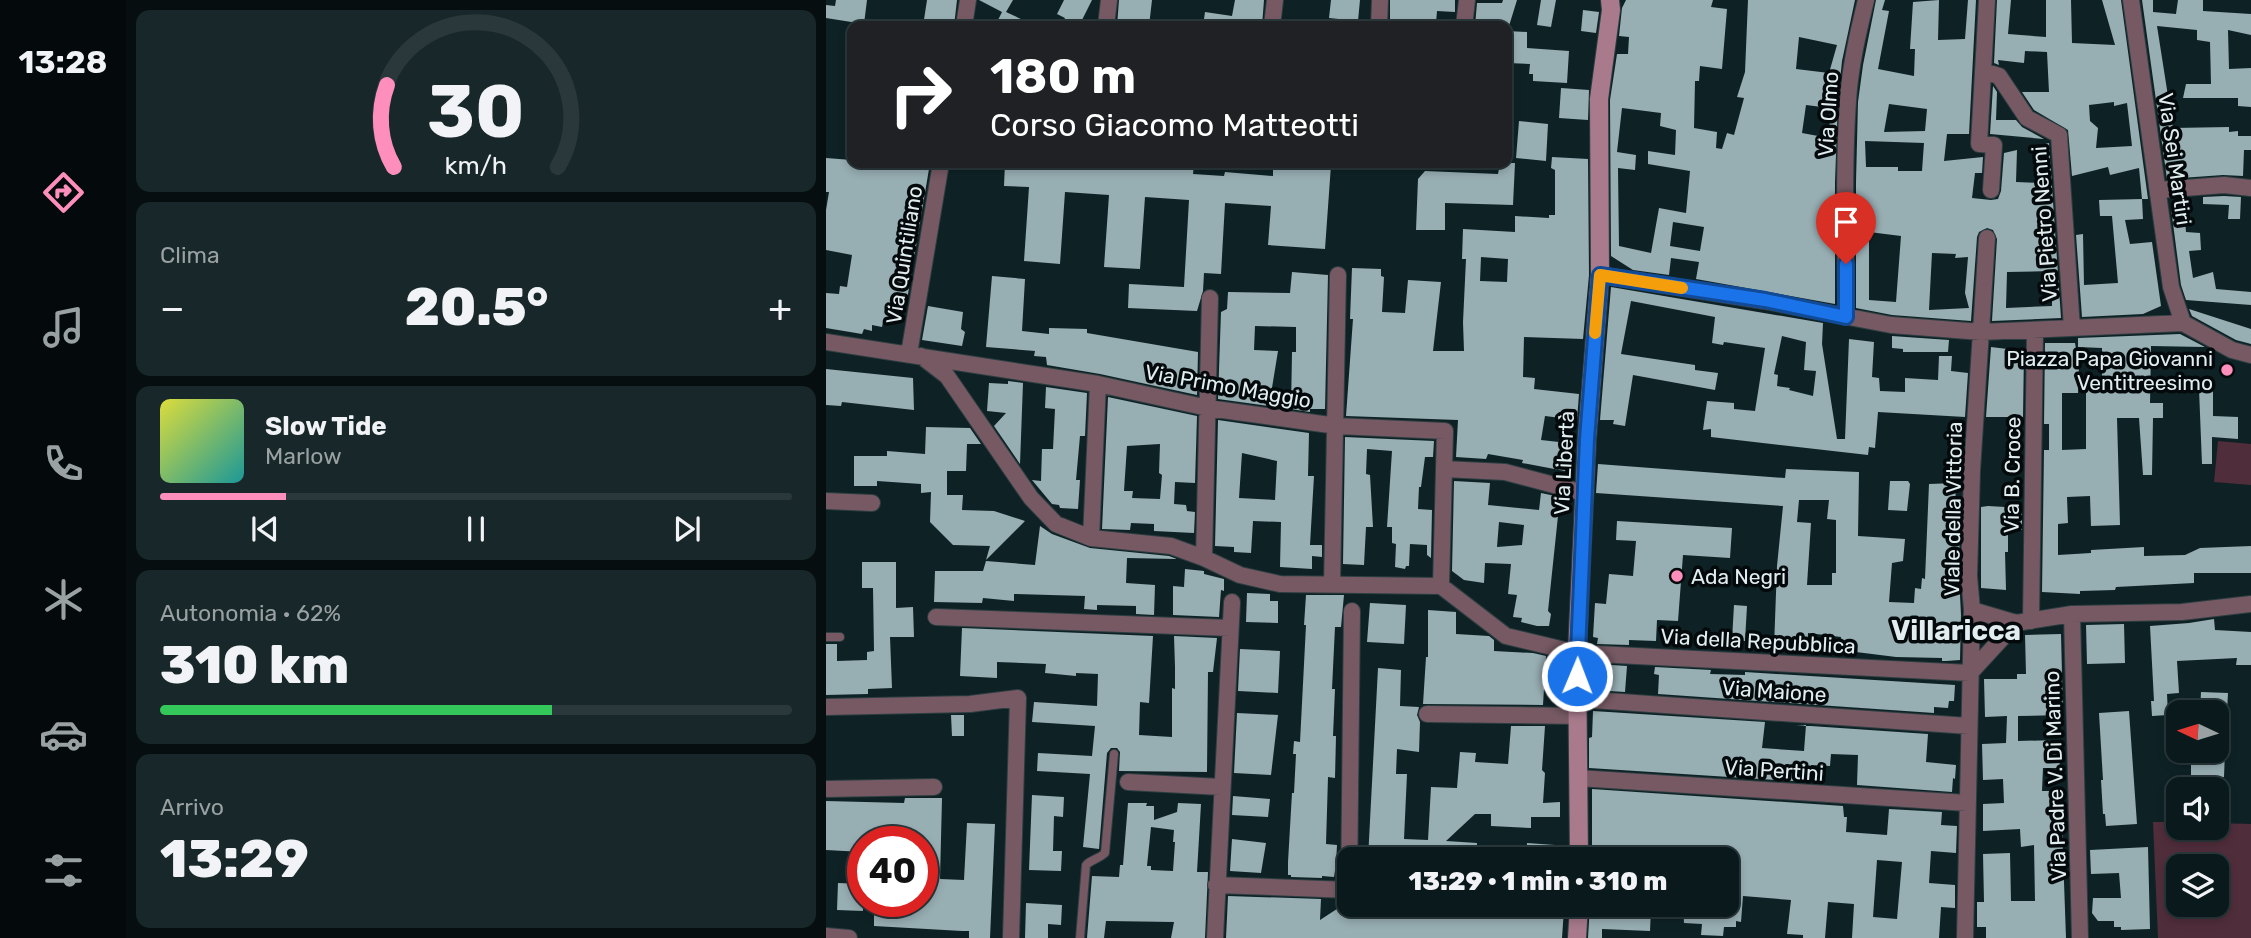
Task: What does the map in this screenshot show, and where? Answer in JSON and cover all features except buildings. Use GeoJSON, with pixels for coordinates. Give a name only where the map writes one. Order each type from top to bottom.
{"type":"FeatureCollection","features":[{"type":"Feature","properties":{"kind":"street"},"geometry":{"type":"LineString","coordinates":[[965,21],[968,0]]}},
{"type":"Feature","properties":{"kind":"street"},"geometry":{"type":"LineString","coordinates":[[1106,21],[1109,0]]}},
{"type":"Feature","properties":{"kind":"street"},"geometry":{"type":"LineString","coordinates":[[1273,21],[1275,0]]}},
{"type":"Feature","properties":{"kind":"street"},"geometry":{"type":"LineString","coordinates":[[1379,21],[1380,0]]}},
{"type":"Feature","properties":{"kind":"street"},"geometry":{"type":"LineString","coordinates":[[1465,21],[1467,0]]}},
{"type":"Feature","properties":{"kind":"street","name":"Via Libertà"},"geometry":{"type":"LineString","coordinates":[[1579,847],[1577,653],[1584,493],[1600,275],[1599,99],[1610,0]]}},
{"type":"Feature","properties":{"kind":"street","name":"Via Olmo"},"geometry":{"type":"LineString","coordinates":[[1846,317],[1845,157],[1848,98],[1866,0]]}},
{"type":"Feature","properties":{"kind":"street"},"geometry":{"type":"LineString","coordinates":[[1987,0],[1979,144],[1994,145],[1991,190]]}},
{"type":"Feature","properties":{"kind":"street","name":"Via Sei Martiri"},"geometry":{"type":"LineString","coordinates":[[2131,0],[2171,287],[2183,323]]}},
{"type":"Feature","properties":{"kind":"street","name":"Via Pietro Nenni"},"geometry":{"type":"LineString","coordinates":[[1983,71],[1999,76],[2027,118],[2059,135],[2072,328]]}},
{"type":"Feature","properties":{"kind":"street","name":"Via Quintiliano"},"geometry":{"type":"LineString","coordinates":[[915,355],[940,168]]}},
{"type":"Feature","properties":{"kind":"street"},"geometry":{"type":"LineString","coordinates":[[2159,190],[2198,186],[2251,188]]}},
{"type":"Feature","properties":{"kind":"street","name":"Viale della Vittoria"},"geometry":{"type":"LineString","coordinates":[[1965,938],[1972,471],[1987,238]]}},
{"type":"Feature","properties":{"kind":"street"},"geometry":{"type":"LineString","coordinates":[[1332,585],[1338,275]]}},
{"type":"Feature","properties":{"kind":"street"},"geometry":{"type":"LineString","coordinates":[[1600,275],[1765,300],[1891,325],[1981,332],[2183,323],[2232,350],[2251,355]]}},
{"type":"Feature","properties":{"kind":"street"},"geometry":{"type":"LineString","coordinates":[[1204,558],[1210,298]]}},
{"type":"Feature","properties":{"kind":"street","name":"Via B. Croce"},"geometry":{"type":"LineString","coordinates":[[2023,622],[2035,330]]}},
{"type":"Feature","properties":{"kind":"street","name":"Via Primo Maggio"},"geometry":{"type":"LineString","coordinates":[[826,342],[1098,384],[1208,408],[1337,426],[1445,431],[1444,469]]}},
{"type":"Feature","properties":{"kind":"street"},"geometry":{"type":"LineString","coordinates":[[915,355],[947,376],[1031,498],[1056,524],[1091,538],[1171,546],[1240,575],[1280,584],[1441,586],[1444,469],[1505,472],[1584,493]]}},
{"type":"Feature","properties":{"kind":"street"},"geometry":{"type":"LineString","coordinates":[[1091,538],[1098,384]]}},
{"type":"Feature","properties":{"kind":"street"},"geometry":{"type":"LineString","coordinates":[[826,501],[872,503]]}},
{"type":"Feature","properties":{"kind":"street","name":"Via della Repubblica"},"geometry":{"type":"LineString","coordinates":[[1441,586],[1506,636],[1577,653],[1970,673]]}},
{"type":"Feature","properties":{"kind":"street"},"geometry":{"type":"LineString","coordinates":[[1215,938],[1232,602]]}},
{"type":"Feature","properties":{"kind":"street"},"geometry":{"type":"LineString","coordinates":[[1972,610],[2023,622],[2071,614],[2182,612],[2251,604]]}},
{"type":"Feature","properties":{"kind":"street"},"geometry":{"type":"LineString","coordinates":[[1349,847],[1352,611]]}},
{"type":"Feature","properties":{"kind":"street","name":"Via Padre V. Di Marino"},"geometry":{"type":"LineString","coordinates":[[2071,614],[2081,938]]}},
{"type":"Feature","properties":{"kind":"street"},"geometry":{"type":"LineString","coordinates":[[936,617],[1230,628]]}},
{"type":"Feature","properties":{"kind":"street"},"geometry":{"type":"LineString","coordinates":[[1970,673],[2023,622]]}},
{"type":"Feature","properties":{"kind":"street"},"geometry":{"type":"LineString","coordinates":[[826,707],[970,704],[1018,698],[1011,938]]}},
{"type":"Feature","properties":{"kind":"street","name":"Via Maione"},"geometry":{"type":"LineString","coordinates":[[1427,714],[1578,707],[1969,726]]}},
{"type":"Feature","properties":{"kind":"street","name":"Via Pertini"},"geometry":{"type":"LineString","coordinates":[[1578,778],[1967,803]]}},
{"type":"Feature","properties":{"kind":"street"},"geometry":{"type":"LineString","coordinates":[[1128,782],[1221,787]]}},
{"type":"Feature","properties":{"kind":"street"},"geometry":{"type":"LineString","coordinates":[[826,789],[934,787]]}},
{"type":"Feature","properties":{"kind":"street"},"geometry":{"type":"LineString","coordinates":[[1216,885],[1337,890]]}},
{"type":"Feature","properties":{"kind":"street"},"geometry":{"type":"LineString","coordinates":[[1577,938],[1578,917]]}},
{"type":"Feature","properties":{"kind":"street"},"geometry":{"type":"LineString","coordinates":[[826,936],[849,938]]}},
{"type":"Feature","properties":{"kind":"lane"},"geometry":{"type":"LineString","coordinates":[[826,637],[839,637]]}},
{"type":"Feature","properties":{"kind":"lane"},"geometry":{"type":"LineString","coordinates":[[1080,938],[1086,865],[1091,860],[1100,859],[1105,853],[1114,754]]}},
{"type":"Feature","properties":{"kind":"shaded area"},"geometry":{"type":"Polygon","coordinates":[[[2218,441],[2251,444],[2251,485],[2214,482],[2218,441]]]}},
{"type":"Feature","properties":{"kind":"shaded area"},"geometry":{"type":"Polygon","coordinates":[[[2153,822],[2166,822],[2166,840],[2229,840],[2229,823],[2251,824],[2251,938],[2158,938],[2153,822]]]}},
{"type":"Feature","properties":{"kind":"slow traffic"},"geometry":{"type":"LineString","coordinates":[[1595,333],[1600,275],[1682,288]]}},
{"type":"Feature","properties":{"kind":"place","name":"Piazza Papa Giovanni Ventitreesimo"},"geometry":{"type":"Point","coordinates":[2227,370]}},
{"type":"Feature","properties":{"kind":"place","name":"Ada Negri"},"geometry":{"type":"Point","coordinates":[1677,576]}},
{"type":"Feature","properties":{"kind":"district","name":"Villaricca"},"geometry":{"type":"Point","coordinates":[1956,630]}},
{"type":"Feature","properties":{"kind":"route"},"geometry":{"type":"LineString","coordinates":[[1577,676],[1587,439],[1600,275],[1765,300],[1846,317],[1846,264]]}}]}
